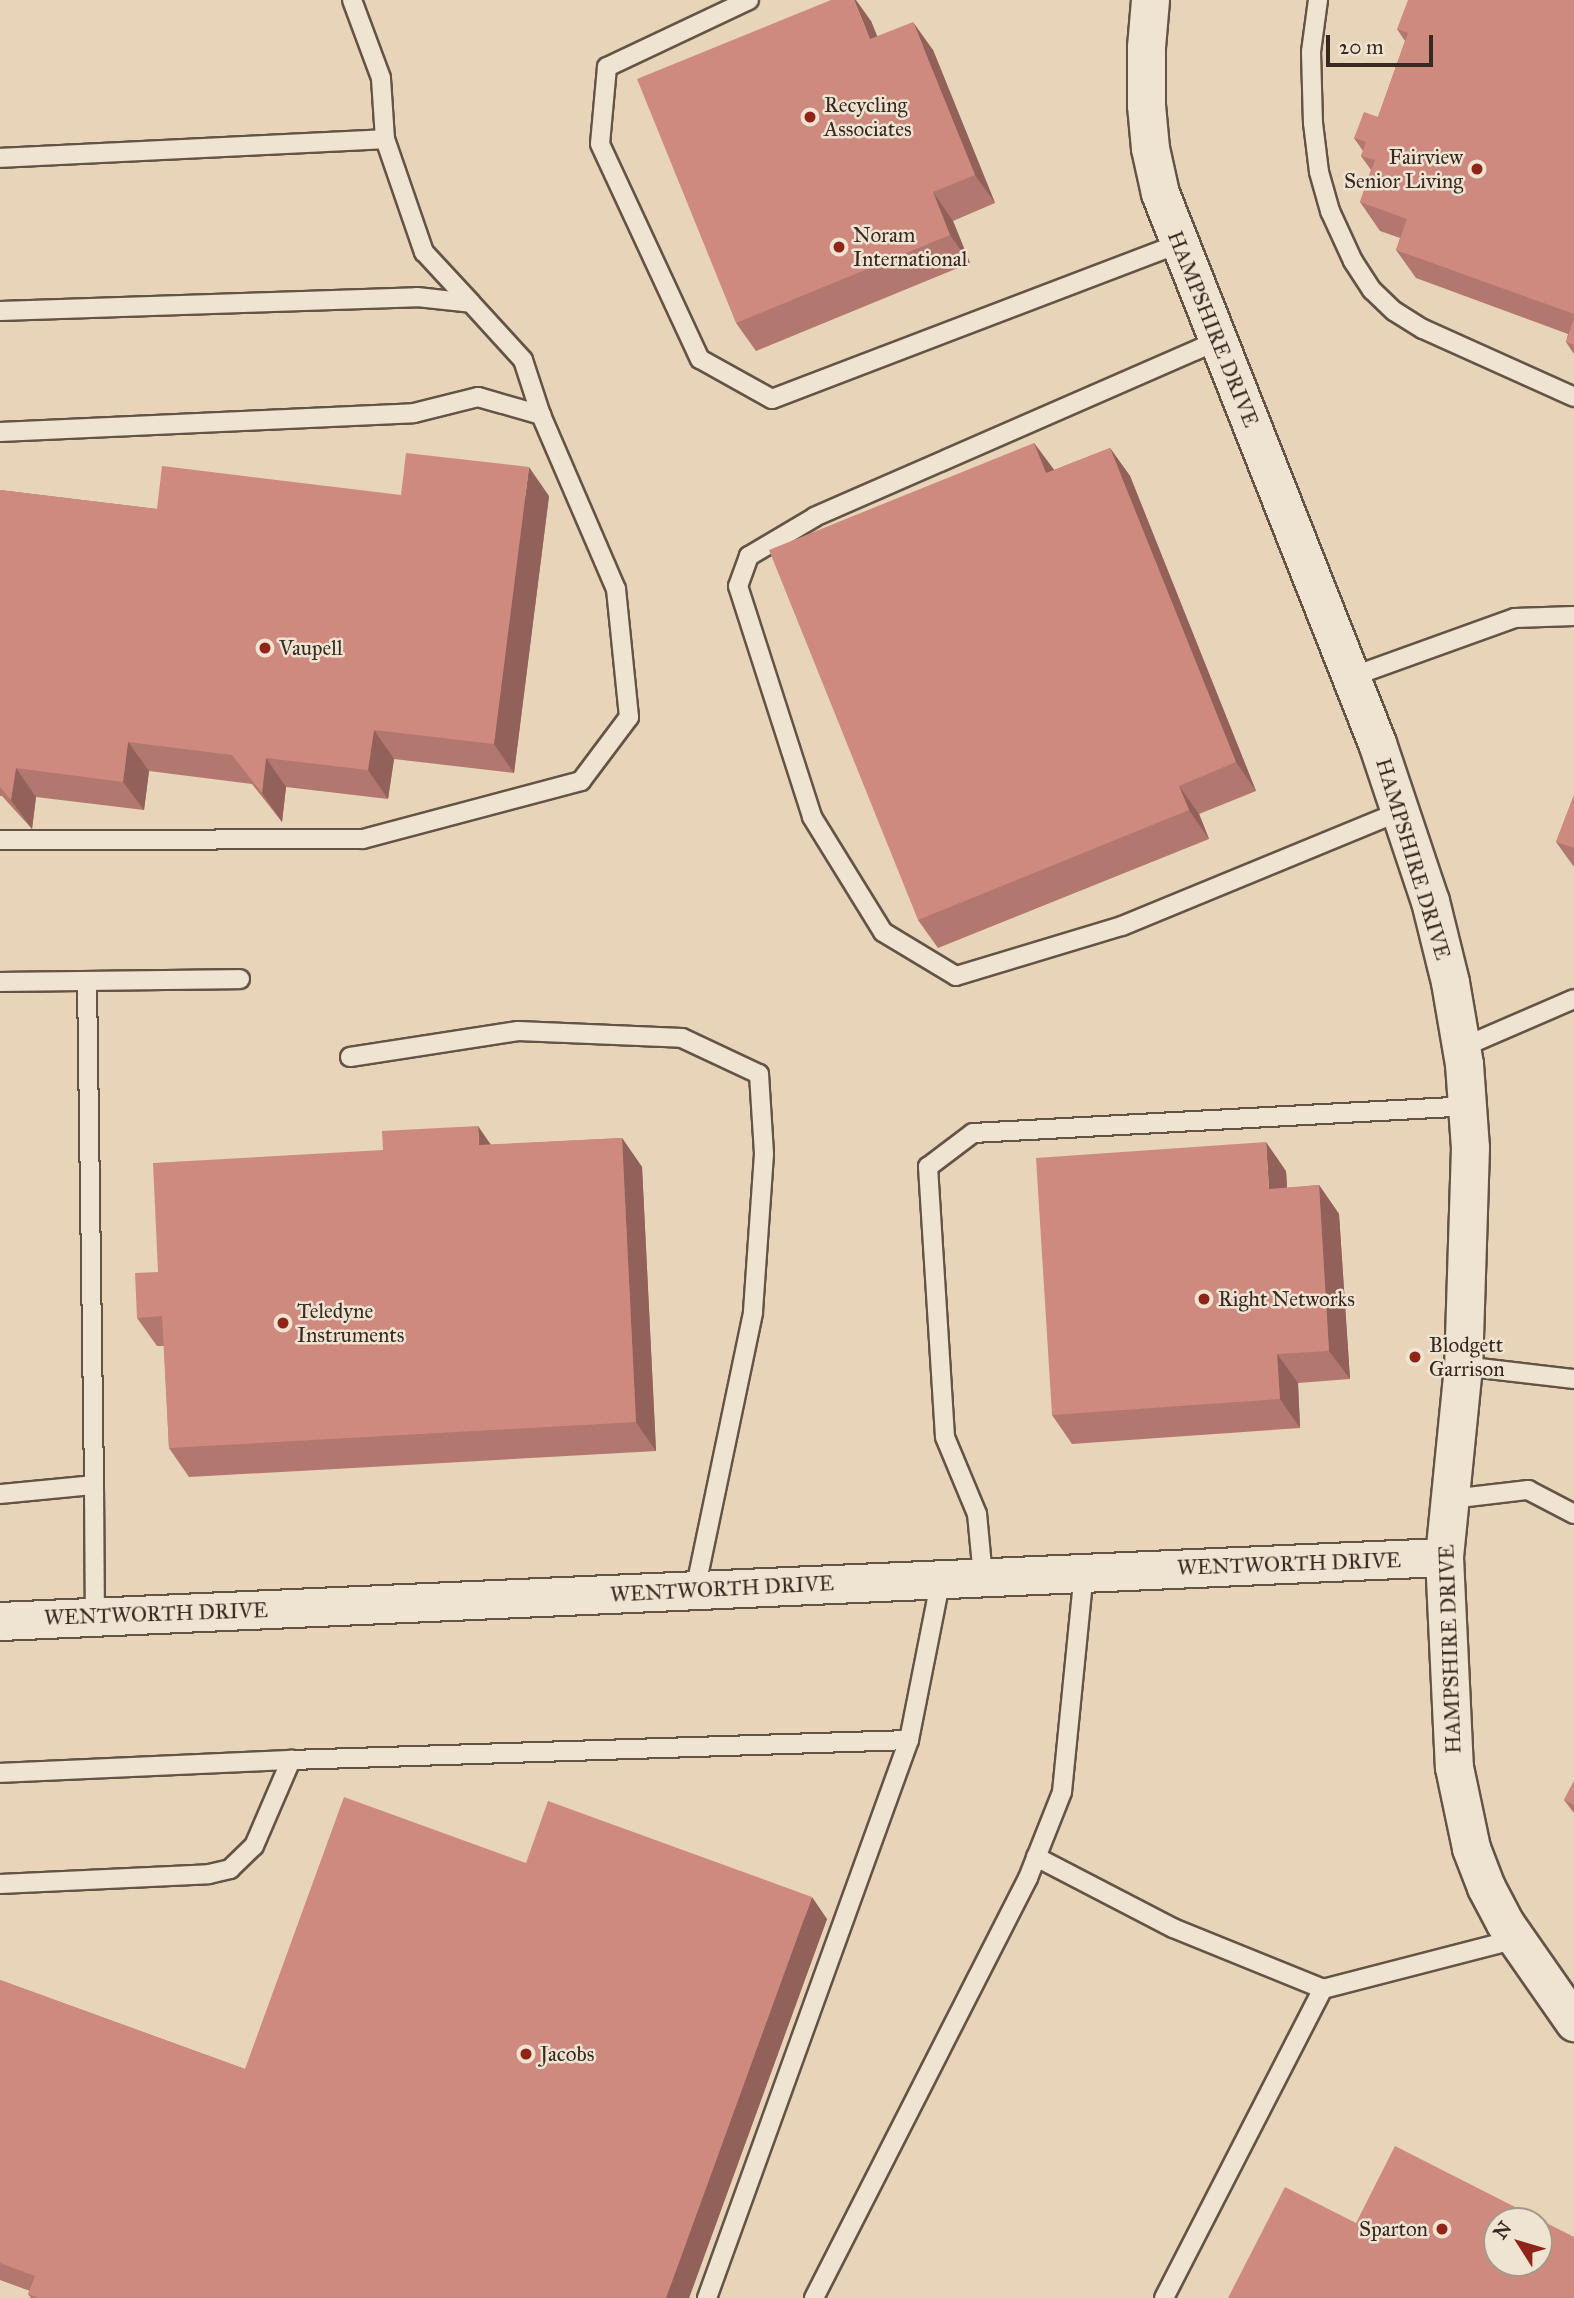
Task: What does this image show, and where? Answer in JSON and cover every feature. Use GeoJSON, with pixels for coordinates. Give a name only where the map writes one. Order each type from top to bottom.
{"type":"FeatureCollection","features":[{"type":"Feature","properties":{"kind":"street","name":"HAMPSHIRE DRIVE"},"geometry":{"type":"LineString","coordinates":[[1150,0],[1146,47],[1150,148],[1160,193],[1352,677],[1401,811],[1430,901],[1450,982],[1461,1048],[1469,1174],[1463,1366],[1444,1557],[1448,1684],[1460,1808],[1471,1848],[1486,1886],[1516,1939],[1574,2021]]}},
{"type":"Feature","properties":{"kind":"street","name":"WENTWORTH DRIVE"},"geometry":{"type":"LineString","coordinates":[[0,1620],[1444,1557]]}},
{"type":"Feature","properties":{"kind":"lane"},"geometry":{"type":"LineString","coordinates":[[0,840],[363,839],[581,781],[629,717],[616,589],[541,415],[523,360],[424,252],[385,139],[381,78],[352,0]]}},
{"type":"Feature","properties":{"kind":"lane"},"geometry":{"type":"LineString","coordinates":[[749,0],[607,67],[600,144],[700,359],[772,399],[1178,244]]}},
{"type":"Feature","properties":{"kind":"lane"},"geometry":{"type":"LineString","coordinates":[[1318,0],[1311,52],[1313,123],[1319,172],[1330,211],[1353,261],[1372,290],[1394,311],[1423,329],[1574,397]]}},
{"type":"Feature","properties":{"kind":"lane"},"geometry":{"type":"LineString","coordinates":[[0,158],[385,139]]}},
{"type":"Feature","properties":{"kind":"lane"},"geometry":{"type":"LineString","coordinates":[[0,312],[417,297],[471,303]]}},
{"type":"Feature","properties":{"kind":"lane"},"geometry":{"type":"LineString","coordinates":[[1217,341],[815,517],[749,556],[738,586],[813,817],[883,932],[956,976],[1122,926],[1401,811]]}},
{"type":"Feature","properties":{"kind":"lane"},"geometry":{"type":"LineString","coordinates":[[0,432],[414,413],[478,397],[541,415]]}},
{"type":"Feature","properties":{"kind":"lane"},"geometry":{"type":"LineString","coordinates":[[1352,677],[1515,618],[1574,616]]}},
{"type":"Feature","properties":{"kind":"lane"},"geometry":{"type":"LineString","coordinates":[[0,982],[240,979]]}},
{"type":"Feature","properties":{"kind":"lane"},"geometry":{"type":"LineString","coordinates":[[87,981],[95,1616]]}},
{"type":"Feature","properties":{"kind":"lane"},"geometry":{"type":"LineString","coordinates":[[1461,1048],[1574,999]]}},
{"type":"Feature","properties":{"kind":"lane"},"geometry":{"type":"LineString","coordinates":[[350,1057],[518,1031],[682,1038],[759,1074],[764,1154],[753,1313],[695,1591]]}},
{"type":"Feature","properties":{"kind":"lane"},"geometry":{"type":"LineString","coordinates":[[983,1577],[977,1514],[945,1437],[928,1167],[973,1133],[1466,1106]]}},
{"type":"Feature","properties":{"kind":"lane"},"geometry":{"type":"LineString","coordinates":[[1463,1366],[1574,1379]]}},
{"type":"Feature","properties":{"kind":"lane"},"geometry":{"type":"LineString","coordinates":[[0,1494],[94,1485]]}},
{"type":"Feature","properties":{"kind":"lane"},"geometry":{"type":"LineString","coordinates":[[1451,1499],[1528,1490],[1574,1514]]}},
{"type":"Feature","properties":{"kind":"lane"},"geometry":{"type":"LineString","coordinates":[[814,2298],[1028,1878],[1062,1792],[1084,1573]]}},
{"type":"Feature","properties":{"kind":"lane"},"geometry":{"type":"LineString","coordinates":[[707,2298],[909,1740],[941,1579]]}},
{"type":"Feature","properties":{"kind":"lane"},"geometry":{"type":"LineString","coordinates":[[0,1773],[291,1760],[909,1740]]}},
{"type":"Feature","properties":{"kind":"lane"},"geometry":{"type":"LineString","coordinates":[[0,1884],[209,1874],[230,1869],[254,1846],[291,1760]]}},
{"type":"Feature","properties":{"kind":"lane"},"geometry":{"type":"LineString","coordinates":[[1035,1857],[1173,1928],[1323,1989],[1516,1939]]}},
{"type":"Feature","properties":{"kind":"lane"},"geometry":{"type":"LineString","coordinates":[[1164,2298],[1323,1989]]}},
{"type":"Feature","properties":{"kind":"building"},"geometry":{"type":"Polygon","coordinates":[[[831,0],[854,0],[870,39],[913,22],[975,175],[933,192],[950,235],[736,323],[637,79],[831,0]]]}},
{"type":"Feature","properties":{"kind":"building","name":"Fairview Senior Living"},"geometry":{"type":"Polygon","coordinates":[[[1408,0],[1574,0],[1574,314],[1396,250],[1407,219],[1360,202],[1375,160],[1361,156],[1366,142],[1354,138],[1364,112],[1378,117],[1408,33],[1397,29],[1408,0]]]}},
{"type":"Feature","properties":{"kind":"building"},"geometry":{"type":"Polygon","coordinates":[[[1574,318],[1574,345],[1566,342],[1574,318]]]}},
{"type":"Feature","properties":{"kind":"building"},"geometry":{"type":"Polygon","coordinates":[[[1034,443],[1046,473],[1110,448],[1236,762],[1179,786],[1189,810],[918,920],[769,550],[1034,443]]]}},
{"type":"Feature","properties":{"kind":"building","name":"Vaupell"},"geometry":{"type":"Polygon","coordinates":[[[406,453],[529,467],[494,744],[374,730],[368,770],[266,758],[262,793],[232,755],[128,742],[123,782],[16,768],[11,800],[0,787],[0,490],[157,509],[162,466],[401,495],[406,453]]]}},
{"type":"Feature","properties":{"kind":"building"},"geometry":{"type":"Polygon","coordinates":[[[1574,795],[1574,848],[1556,842],[1574,795]]]}},
{"type":"Feature","properties":{"kind":"building"},"geometry":{"type":"Polygon","coordinates":[[[478,1126],[479,1145],[622,1138],[636,1422],[169,1448],[162,1316],[137,1318],[135,1273],[158,1272],[153,1163],[383,1150],[382,1131],[478,1126]]]}},
{"type":"Feature","properties":{"kind":"building","name":"Right Networks"},"geometry":{"type":"Polygon","coordinates":[[[1266,1142],[1269,1189],[1319,1185],[1329,1351],[1277,1354],[1280,1399],[1052,1415],[1036,1158],[1266,1142]]]}},
{"type":"Feature","properties":{"kind":"building"},"geometry":{"type":"Polygon","coordinates":[[[1574,1781],[1574,1805],[1564,1800],[1574,1781]]]}},
{"type":"Feature","properties":{"kind":"building","name":"Jacobs"},"geometry":{"type":"Polygon","coordinates":[[[344,1797],[526,1863],[548,1801],[812,1897],[666,2298],[39,2298],[28,2294],[35,2276],[0,2263],[0,1980],[245,2069],[344,1797]]]}},
{"type":"Feature","properties":{"kind":"building","name":"Sparton"},"geometry":{"type":"Polygon","coordinates":[[[1395,2146],[1515,2207],[1483,2207],[1483,2277],[1553,2277],[1553,2226],[1574,2237],[1574,2298],[1228,2298],[1285,2187],[1356,2223],[1395,2146]]]}},
{"type":"Feature","properties":{"kind":"place","name":"Recycling Associates"},"geometry":{"type":"Point","coordinates":[810,117]}},
{"type":"Feature","properties":{"kind":"place","name":"Fairview Senior Living"},"geometry":{"type":"Point","coordinates":[1477,169]}},
{"type":"Feature","properties":{"kind":"place","name":"Noram International"},"geometry":{"type":"Point","coordinates":[839,247]}},
{"type":"Feature","properties":{"kind":"place","name":"Vaupell"},"geometry":{"type":"Point","coordinates":[265,648]}},
{"type":"Feature","properties":{"kind":"place","name":"Right Networks"},"geometry":{"type":"Point","coordinates":[1204,1299]}},
{"type":"Feature","properties":{"kind":"place","name":"Teledyne Instruments"},"geometry":{"type":"Point","coordinates":[283,1323]}},
{"type":"Feature","properties":{"kind":"place","name":"Blodgett Garrison"},"geometry":{"type":"Point","coordinates":[1415,1357]}},
{"type":"Feature","properties":{"kind":"place","name":"Jacobs"},"geometry":{"type":"Point","coordinates":[526,2054]}},
{"type":"Feature","properties":{"kind":"place","name":"Sparton"},"geometry":{"type":"Point","coordinates":[1442,2229]}}]}
